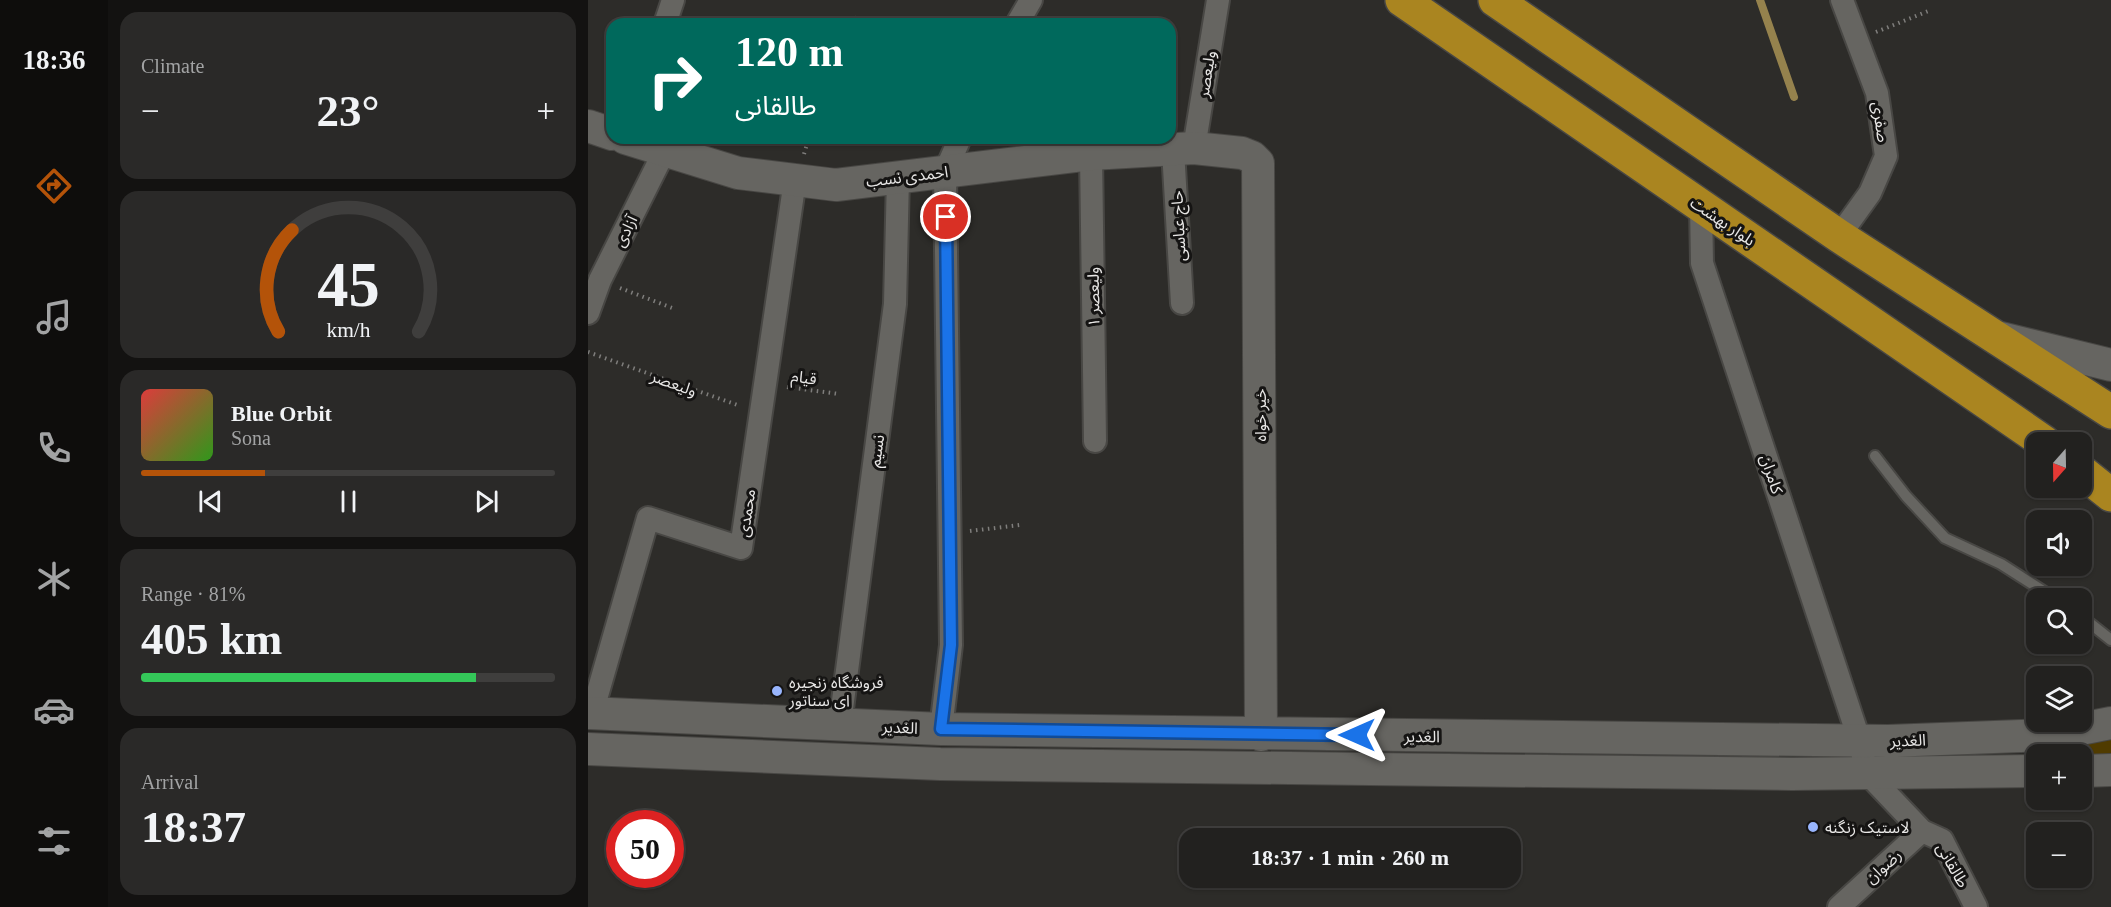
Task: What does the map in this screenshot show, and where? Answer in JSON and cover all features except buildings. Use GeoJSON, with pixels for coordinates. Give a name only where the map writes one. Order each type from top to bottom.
{"type":"FeatureCollection","features":[{"type":"Feature","properties":{"kind":"highway","name":"بلوار بهشت"},"geometry":{"type":"LineString","coordinates":[[1402,0],[2030,432]]}},
{"type":"Feature","properties":{"kind":"highway"},"geometry":{"type":"LineString","coordinates":[[1495,0],[1839,236],[2111,412]]}},
{"type":"Feature","properties":{"kind":"highway"},"geometry":{"type":"LineString","coordinates":[[2092,480],[2111,495]]}},
{"type":"Feature","properties":{"kind":"main road"},"geometry":{"type":"LineString","coordinates":[[588,126],[606,132]]}},
{"type":"Feature","properties":{"kind":"main road","name":"احمدی نسب"},"geometry":{"type":"LineString","coordinates":[[646,144],[738,173],[836,185],[1091,154],[1184,149]]}},
{"type":"Feature","properties":{"kind":"main road","name":"خیر خواه"},"geometry":{"type":"LineString","coordinates":[[1184,149],[1242,153],[1258,163],[1261,735]]}},
{"type":"Feature","properties":{"kind":"main road"},"geometry":{"type":"LineString","coordinates":[[1995,337],[2111,365]]}},
{"type":"Feature","properties":{"kind":"main road","name":"الغدیر"},"geometry":{"type":"LineString","coordinates":[[590,713],[941,729],[1261,735],[1888,741],[2050,735],[2111,723]]}},
{"type":"Feature","properties":{"kind":"main road","name":"الغدیر"},"geometry":{"type":"LineString","coordinates":[[588,749],[940,765],[1867,773],[2026,771]]}},
{"type":"Feature","properties":{"kind":"main road"},"geometry":{"type":"LineString","coordinates":[[2092,771],[2111,770]]}},
{"type":"Feature","properties":{"kind":"street"},"geometry":{"type":"LineString","coordinates":[[667,18],[673,0]]}},
{"type":"Feature","properties":{"kind":"street"},"geometry":{"type":"LineString","coordinates":[[1020,18],[1031,0]]}},
{"type":"Feature","properties":{"kind":"street","name":"ولیعصر"},"geometry":{"type":"LineString","coordinates":[[1184,149],[1218,0]]}},
{"type":"Feature","properties":{"kind":"street","name":"صفری"},"geometry":{"type":"LineString","coordinates":[[1839,236],[1870,193],[1886,156],[1877,93],[1842,0]]}},
{"type":"Feature","properties":{"kind":"street"},"geometry":{"type":"LineString","coordinates":[[941,729],[951,645],[945,172],[957,144]]}},
{"type":"Feature","properties":{"kind":"street","name":"حاج عباسی"},"geometry":{"type":"LineString","coordinates":[[1182,303],[1184,149]]}},
{"type":"Feature","properties":{"kind":"street","name":"آزادی"},"geometry":{"type":"LineString","coordinates":[[588,313],[600,280],[665,150]]}},
{"type":"Feature","properties":{"kind":"street","name":"ولیعصر ۱"},"geometry":{"type":"LineString","coordinates":[[1091,154],[1095,441]]}},
{"type":"Feature","properties":{"kind":"street","name":"نسیم"},"geometry":{"type":"LineString","coordinates":[[840,724],[895,303],[898,177]]}},
{"type":"Feature","properties":{"kind":"street","name":"محمدی"},"geometry":{"type":"LineString","coordinates":[[590,713],[648,518],[741,548],[795,180]]}},
{"type":"Feature","properties":{"kind":"street","name":"کامران"},"geometry":{"type":"LineString","coordinates":[[1701,205],[1702,263],[1859,739],[1867,773]]}},
{"type":"Feature","properties":{"kind":"street"},"geometry":{"type":"LineString","coordinates":[[1867,773],[1922,831]]}},
{"type":"Feature","properties":{"kind":"street","name":"رضوان"},"geometry":{"type":"LineString","coordinates":[[1839,907],[1922,831]]}},
{"type":"Feature","properties":{"kind":"street","name":"طالقانی"},"geometry":{"type":"LineString","coordinates":[[1922,831],[1942,840],[1976,907]]}},
{"type":"Feature","properties":{"kind":"lane"},"geometry":{"type":"LineString","coordinates":[[1875,456],[1906,496],[1945,538],[2001,564],[2038,588]]}},
{"type":"Feature","properties":{"kind":"lane"},"geometry":{"type":"LineString","coordinates":[[2092,625],[2111,640]]}},
{"type":"Feature","properties":{"kind":"path"},"geometry":{"type":"LineString","coordinates":[[1857,39],[1931,10]]}},
{"type":"Feature","properties":{"kind":"path"},"geometry":{"type":"LineString","coordinates":[[600,280],[675,309]]}},
{"type":"Feature","properties":{"kind":"path","name":"ولیعصر"},"geometry":{"type":"LineString","coordinates":[[588,352],[761,414]]}},
{"type":"Feature","properties":{"kind":"path","name":"قیام"},"geometry":{"type":"LineString","coordinates":[[765,384],[839,394]]}},
{"type":"Feature","properties":{"kind":"path"},"geometry":{"type":"LineString","coordinates":[[949,534],[1020,525]]}},
{"type":"Feature","properties":{"kind":"shaded area"},"geometry":{"type":"Polygon","coordinates":[[[2111,737],[2111,757],[2092,756],[2092,744],[2088,744],[2111,737]]]}},
{"type":"Feature","properties":{"kind":"waterway"},"geometry":{"type":"LineString","coordinates":[[1760,0],[1794,97]]}},
{"type":"Feature","properties":{"kind":"place","name":"فروشگاه زنجیره ای سناتور"},"geometry":{"type":"Point","coordinates":[777,691]}},
{"type":"Feature","properties":{"kind":"place","name":"لاستیک زنگنه"},"geometry":{"type":"Point","coordinates":[1813,827]}},
{"type":"Feature","properties":{"kind":"route"},"geometry":{"type":"LineString","coordinates":[[946,217],[951,645],[941,729],[1357,735]]}}]}
